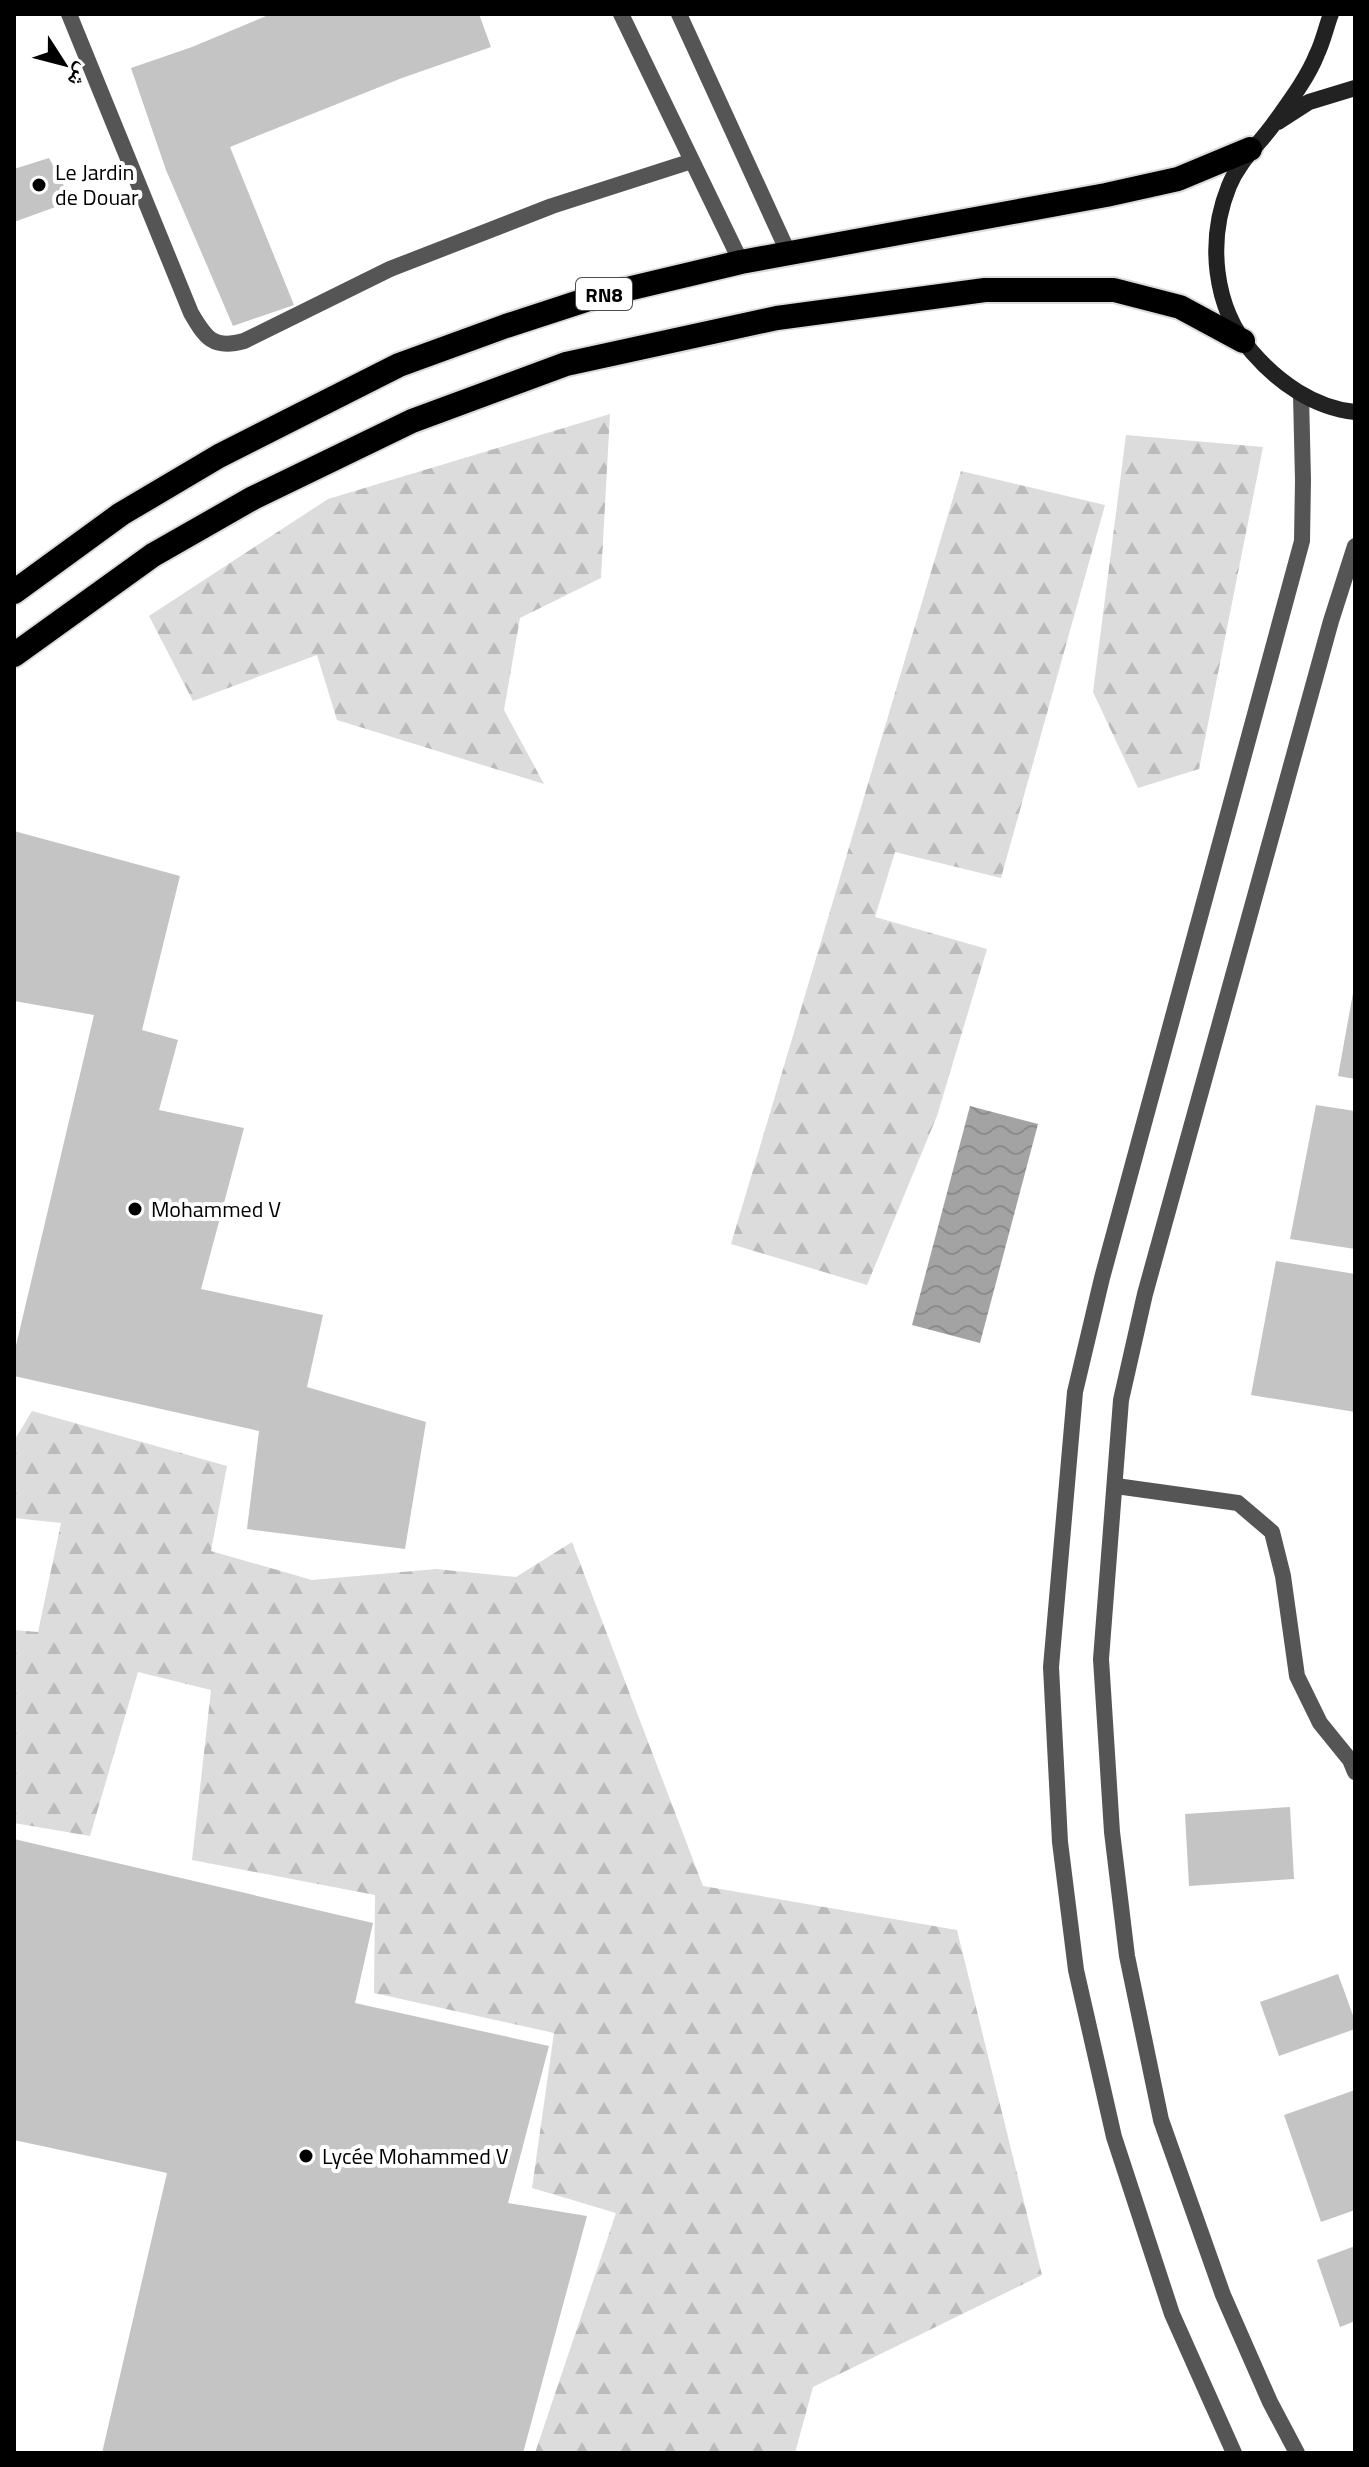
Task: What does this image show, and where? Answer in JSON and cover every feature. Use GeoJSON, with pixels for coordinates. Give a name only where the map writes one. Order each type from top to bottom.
{"type":"FeatureCollection","features":[{"type":"Feature","properties":{"kind":"highway","name":"RN8"},"geometry":{"type":"LineString","coordinates":[[14,592],[121,514],[219,456],[399,365],[598,296],[788,252],[1121,192],[1178,179],[1250,149]]}},
{"type":"Feature","properties":{"kind":"highway","name":"RN8"},"geometry":{"type":"LineString","coordinates":[[14,655],[153,555],[253,498],[412,421],[566,364],[777,318],[985,290],[1114,290],[1180,307],[1243,341]]}},
{"type":"Feature","properties":{"kind":"street"},"geometry":{"type":"LineString","coordinates":[[69,14],[191,313],[202,332],[217,344],[244,341],[390,269],[552,206],[692,161]]}},
{"type":"Feature","properties":{"kind":"street"},"geometry":{"type":"LineString","coordinates":[[621,14],[741,262]]}},
{"type":"Feature","properties":{"kind":"street"},"geometry":{"type":"LineString","coordinates":[[679,14],[788,252]]}},
{"type":"Feature","properties":{"kind":"street"},"geometry":{"type":"LineString","coordinates":[[1273,125],[1317,57],[1331,14]]}},
{"type":"Feature","properties":{"kind":"street","name":"RN8"},"geometry":{"type":"LineString","coordinates":[[1355,88],[1309,102],[1273,125],[1250,149],[1229,185],[1218,224],[1216,265],[1224,305],[1243,341],[1269,371],[1301,395],[1355,412]]}},
{"type":"Feature","properties":{"kind":"street"},"geometry":{"type":"LineString","coordinates":[[1234,2453],[1172,2314],[1114,2137],[1076,1970],[1060,1842],[1051,1667],[1075,1392],[1106,1263],[1302,541],[1301,395]]}},
{"type":"Feature","properties":{"kind":"street"},"geometry":{"type":"LineString","coordinates":[[1297,2453],[1270,2402],[1223,2295],[1161,2120],[1127,1956],[1112,1832],[1101,1659],[1121,1400],[1145,1294],[1331,621],[1355,546]]}},
{"type":"Feature","properties":{"kind":"street"},"geometry":{"type":"LineString","coordinates":[[1116,1486],[1238,1503],[1272,1532],[1283,1576],[1297,1676],[1320,1723],[1350,1760],[1355,1772]]}},
{"type":"Feature","properties":{"kind":"green space"},"geometry":{"type":"Polygon","coordinates":[[[610,414],[601,578],[520,618],[504,710],[544,784],[337,720],[317,655],[193,701],[149,616],[328,499],[610,414]]]}},
{"type":"Feature","properties":{"kind":"green space"},"geometry":{"type":"Polygon","coordinates":[[[1126,435],[1263,447],[1199,769],[1138,788],[1093,692],[1126,435]]]}},
{"type":"Feature","properties":{"kind":"green space"},"geometry":{"type":"Polygon","coordinates":[[[961,471],[1105,505],[1001,878],[895,852],[875,917],[987,949],[937,1116],[867,1285],[731,1244],[961,471]]]}},
{"type":"Feature","properties":{"kind":"green space"},"geometry":{"type":"Polygon","coordinates":[[[32,1411],[227,1466],[211,1551],[312,1580],[436,1569],[516,1577],[572,1542],[703,1886],[957,1930],[1042,2275],[813,2387],[795,2453],[535,2453],[616,2213],[532,2188],[554,2033],[374,1993],[375,1895],[192,1860],[211,1690],[138,1672],[90,1836],[14,1823],[14,1630],[38,1632],[61,1523],[14,1518],[14,1441],[32,1411]]]}},
{"type":"Feature","properties":{"kind":"water"},"geometry":{"type":"Polygon","coordinates":[[[970,1106],[1038,1124],[980,1343],[912,1325],[970,1106]]]}},
{"type":"Feature","properties":{"kind":"building"},"geometry":{"type":"Polygon","coordinates":[[[271,14],[479,14],[491,47],[402,78],[230,147],[294,305],[233,326],[166,170],[131,68],[271,14]]]}},
{"type":"Feature","properties":{"kind":"building","name":"Le Jardin de Douar"},"geometry":{"type":"Polygon","coordinates":[[[49,158],[72,201],[14,222],[14,169],[49,158]]]}},
{"type":"Feature","properties":{"kind":"building","name":"Mohammed V"},"geometry":{"type":"Polygon","coordinates":[[[14,831],[180,876],[142,1030],[178,1040],[159,1110],[244,1128],[201,1289],[323,1315],[307,1387],[426,1422],[405,1549],[247,1529],[259,1431],[14,1376],[14,1354],[94,1015],[14,1001],[14,831]]]}},
{"type":"Feature","properties":{"kind":"building"},"geometry":{"type":"Polygon","coordinates":[[[1355,993],[1355,1079],[1338,1076],[1355,993]]]}},
{"type":"Feature","properties":{"kind":"building"},"geometry":{"type":"Polygon","coordinates":[[[1316,1105],[1355,1111],[1355,1249],[1290,1239],[1316,1105]]]}},
{"type":"Feature","properties":{"kind":"building"},"geometry":{"type":"Polygon","coordinates":[[[1276,1261],[1355,1274],[1355,1412],[1251,1395],[1276,1261]]]}},
{"type":"Feature","properties":{"kind":"building"},"geometry":{"type":"Polygon","coordinates":[[[1290,1807],[1294,1879],[1189,1886],[1185,1814],[1290,1807]]]}},
{"type":"Feature","properties":{"kind":"building","name":"Lycée Mohammed V"},"geometry":{"type":"Polygon","coordinates":[[[14,1839],[373,1923],[355,2003],[549,2046],[508,2203],[587,2216],[523,2453],[102,2453],[167,2173],[14,2140],[14,1839]]]}},
{"type":"Feature","properties":{"kind":"building"},"geometry":{"type":"Polygon","coordinates":[[[1338,1974],[1355,2029],[1279,2056],[1260,2002],[1338,1974]]]}},
{"type":"Feature","properties":{"kind":"building"},"geometry":{"type":"Polygon","coordinates":[[[1355,2090],[1355,2210],[1321,2222],[1284,2115],[1355,2090]]]}},
{"type":"Feature","properties":{"kind":"building"},"geometry":{"type":"Polygon","coordinates":[[[1355,2246],[1355,2321],[1340,2327],[1317,2260],[1355,2246]]]}},
{"type":"Feature","properties":{"kind":"place","name":"Le Jardin de Douar"},"geometry":{"type":"Point","coordinates":[39,185]}},
{"type":"Feature","properties":{"kind":"place","name":"Mohammed V"},"geometry":{"type":"Point","coordinates":[135,1209]}},
{"type":"Feature","properties":{"kind":"place","name":"Lycée Mohammed V"},"geometry":{"type":"Point","coordinates":[306,2156]}}]}
